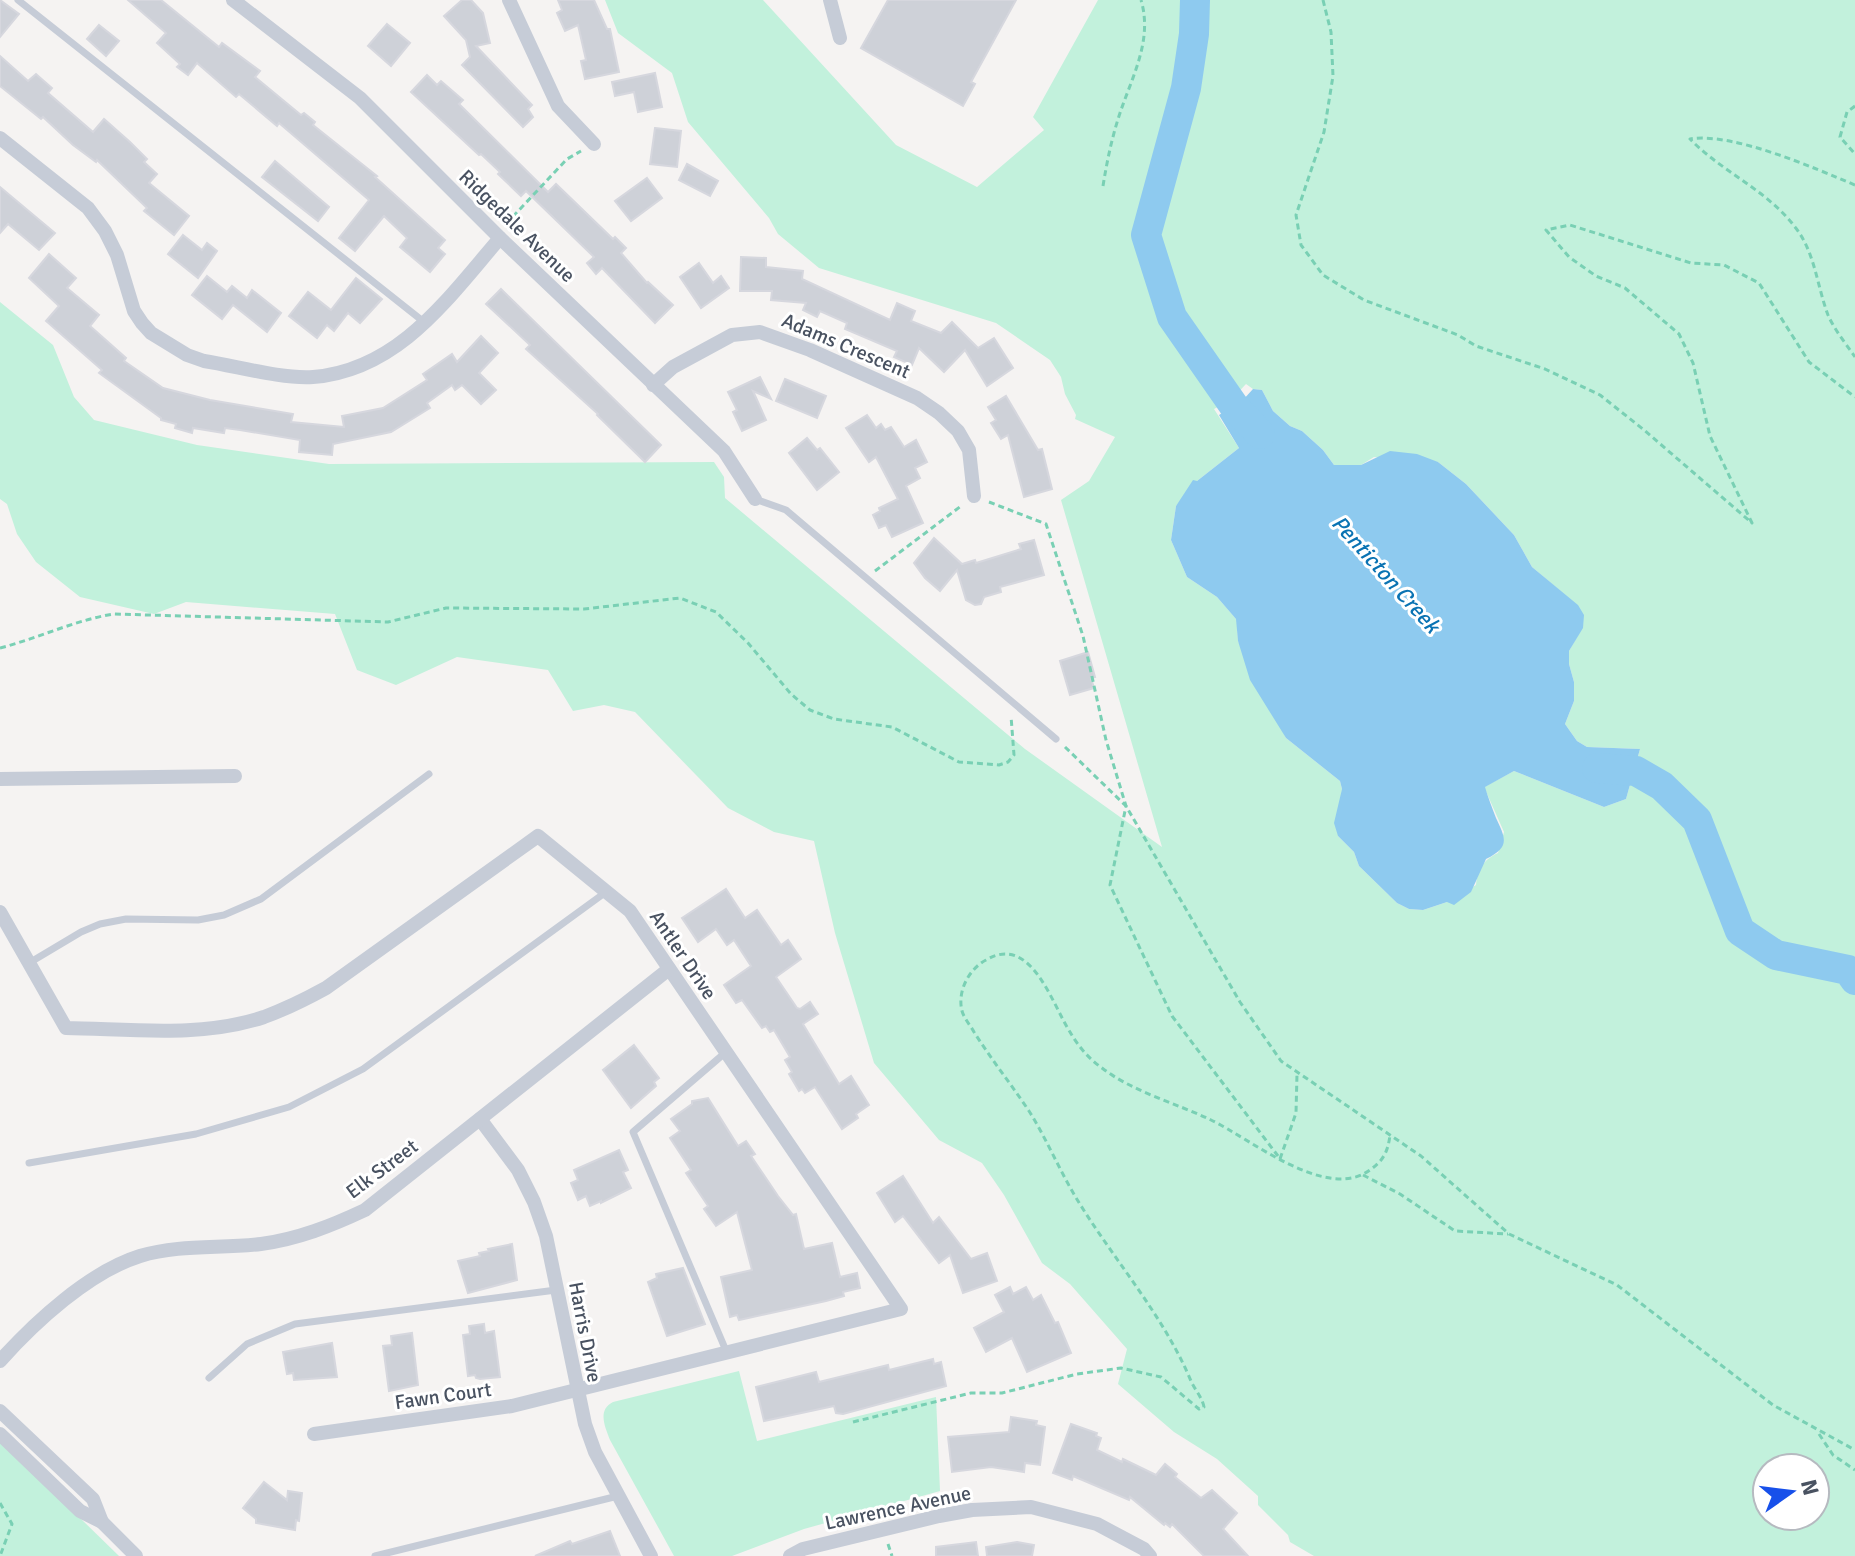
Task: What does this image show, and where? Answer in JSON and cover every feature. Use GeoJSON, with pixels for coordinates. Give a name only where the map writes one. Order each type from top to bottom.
{"type":"FeatureCollection","features":[{"type":"Feature","properties":{"kind":"street","name":"Ridgedale Avenue"},"geometry":{"type":"LineString","coordinates":[[233,0],[360,98],[500,238],[724,451],[755,499]]}},
{"type":"Feature","properties":{"kind":"street"},"geometry":{"type":"LineString","coordinates":[[509,0],[558,106],[594,144]]}},
{"type":"Feature","properties":{"kind":"street"},"geometry":{"type":"LineString","coordinates":[[830,0],[840,38]]}},
{"type":"Feature","properties":{"kind":"street"},"geometry":{"type":"LineString","coordinates":[[0,138],[88,208],[117,255],[134,311],[151,333],[187,355],[204,361],[311,377],[353,370],[387,353],[426,324],[500,238]]}},
{"type":"Feature","properties":{"kind":"street","name":"Adams Crescent"},"geometry":{"type":"LineString","coordinates":[[653,385],[673,367],[732,335],[760,332],[810,350],[904,392],[939,413],[958,431],[969,450],[974,496]]}},
{"type":"Feature","properties":{"kind":"street"},"geometry":{"type":"LineString","coordinates":[[0,779],[235,776]]}},
{"type":"Feature","properties":{"kind":"street","name":"Antler Drive"},"geometry":{"type":"LineString","coordinates":[[0,912],[66,1028],[197,1030],[230,1026],[263,1017],[326,988],[538,836],[630,911],[901,1309],[728,1355],[576,1390]]}},
{"type":"Feature","properties":{"kind":"street","name":"Elk Street"},"geometry":{"type":"LineString","coordinates":[[0,1361],[29,1328],[97,1276],[139,1256],[195,1246],[260,1244],[325,1229],[365,1210],[669,969]]}},
{"type":"Feature","properties":{"kind":"street","name":"Harris Drive"},"geometry":{"type":"LineString","coordinates":[[480,1119],[518,1170],[534,1202],[546,1236],[576,1390],[595,1452],[651,1556]]}},
{"type":"Feature","properties":{"kind":"street","name":"Fawn Court"},"geometry":{"type":"LineString","coordinates":[[314,1434],[512,1406],[576,1390]]}},
{"type":"Feature","properties":{"kind":"street"},"geometry":{"type":"LineString","coordinates":[[0,1411],[93,1499],[102,1522]]}},
{"type":"Feature","properties":{"kind":"street"},"geometry":{"type":"LineString","coordinates":[[0,1434],[80,1511],[102,1522],[136,1556]]}},
{"type":"Feature","properties":{"kind":"street","name":"Lawrence Avenue"},"geometry":{"type":"LineString","coordinates":[[790,1556],[803,1549],[939,1516],[972,1510],[1031,1507],[1097,1524],[1144,1549],[1150,1556]]}},
{"type":"Feature","properties":{"kind":"lane"},"geometry":{"type":"LineString","coordinates":[[18,0],[426,324]]}},
{"type":"Feature","properties":{"kind":"lane"},"geometry":{"type":"LineString","coordinates":[[755,499],[786,510],[1056,739]]}},
{"type":"Feature","properties":{"kind":"lane"},"geometry":{"type":"LineString","coordinates":[[29,963],[100,924],[126,919],[198,920],[224,915],[261,899],[429,774]]}},
{"type":"Feature","properties":{"kind":"lane"},"geometry":{"type":"LineString","coordinates":[[29,1163],[196,1134],[289,1107],[363,1069],[606,892]]}},
{"type":"Feature","properties":{"kind":"lane"},"geometry":{"type":"LineString","coordinates":[[726,1052],[633,1132],[728,1355]]}},
{"type":"Feature","properties":{"kind":"lane"},"geometry":{"type":"LineString","coordinates":[[209,1378],[247,1344],[295,1324],[556,1290]]}},
{"type":"Feature","properties":{"kind":"lane"},"geometry":{"type":"LineString","coordinates":[[375,1556],[618,1496]]}},
{"type":"Feature","properties":{"kind":"path"},"geometry":{"type":"LineString","coordinates":[[1103,186],[1109,150],[1142,51],[1141,0]]}},
{"type":"Feature","properties":{"kind":"path"},"geometry":{"type":"LineString","coordinates":[[1323,0],[1331,32],[1333,76],[1324,132],[1296,215],[1301,245],[1323,275],[1364,300],[1458,335],[1476,346],[1545,369],[1600,395],[1752,523],[1710,436],[1693,363],[1679,334],[1625,288],[1596,276],[1569,257],[1546,230],[1570,225],[1691,263],[1724,265],[1759,283],[1809,362],[1855,397]]}},
{"type":"Feature","properties":{"kind":"path"},"geometry":{"type":"LineString","coordinates":[[1855,106],[1847,112],[1840,137],[1855,154]]}},
{"type":"Feature","properties":{"kind":"path"},"geometry":{"type":"LineString","coordinates":[[1855,185],[1779,155],[1707,136],[1690,139],[1703,152],[1759,191],[1795,227],[1808,248],[1829,317],[1855,357]]}},
{"type":"Feature","properties":{"kind":"path"},"geometry":{"type":"LineString","coordinates":[[500,238],[508,221],[567,159],[594,144]]}},
{"type":"Feature","properties":{"kind":"path"},"geometry":{"type":"LineString","coordinates":[[865,578],[974,496],[1046,524],[1083,636],[1106,740],[1126,806],[1240,1002],[1281,1061],[1421,1156],[1509,1234],[1617,1285],[1773,1405],[1855,1450]]}},
{"type":"Feature","properties":{"kind":"path"},"geometry":{"type":"LineString","coordinates":[[0,648],[38,638],[86,618],[114,614],[388,622],[446,608],[584,609],[680,598],[716,612],[748,643],[791,694],[810,710],[834,719],[892,727],[959,762],[999,765],[1008,762],[1014,755],[1008,698]]}},
{"type":"Feature","properties":{"kind":"path"},"geometry":{"type":"LineString","coordinates":[[1056,739],[1126,806]]}},
{"type":"Feature","properties":{"kind":"path"},"geometry":{"type":"LineString","coordinates":[[1126,806],[1110,885],[1172,1016],[1280,1159]]}},
{"type":"Feature","properties":{"kind":"path"},"geometry":{"type":"LineString","coordinates":[[853,1422],[971,1393],[1002,1393],[1077,1374],[1121,1368],[1161,1377],[1199,1409],[1204,1407],[1183,1359],[1075,1196],[1030,1114],[962,1012],[961,993],[969,975],[984,961],[1006,953],[1016,954],[1034,970],[1083,1051],[1102,1068],[1121,1080],[1212,1120],[1280,1159],[1317,1176],[1344,1178],[1363,1175],[1380,1163],[1388,1150],[1390,1135]]}},
{"type":"Feature","properties":{"kind":"path"},"geometry":{"type":"LineString","coordinates":[[1280,1159],[1296,1113],[1297,1072]]}},
{"type":"Feature","properties":{"kind":"path"},"geometry":{"type":"LineString","coordinates":[[1363,1175],[1400,1194],[1455,1231],[1509,1234]]}},
{"type":"Feature","properties":{"kind":"path"},"geometry":{"type":"LineString","coordinates":[[1817,1431],[1833,1455],[1855,1470]]}},
{"type":"Feature","properties":{"kind":"path"},"geometry":{"type":"LineString","coordinates":[[0,1503],[12,1524],[0,1556]]}},
{"type":"Feature","properties":{"kind":"green space"},"geometry":{"type":"Polygon","coordinates":[[[605,0],[763,0],[896,145],[977,187],[1044,130],[1033,117],[1098,0],[1855,0],[1855,1556],[1314,1556],[1290,1542],[1288,1535],[1258,1505],[1258,1496],[1217,1459],[1174,1432],[1118,1384],[1127,1349],[1070,1284],[1042,1263],[1004,1195],[982,1163],[939,1140],[874,1063],[835,933],[814,841],[774,832],[728,808],[635,712],[604,705],[573,711],[548,670],[457,657],[396,685],[357,670],[335,614],[186,602],[154,614],[80,597],[36,562],[17,534],[7,504],[0,499],[0,302],[53,345],[74,397],[94,420],[197,445],[329,464],[714,462],[724,477],[725,498],[1025,749],[1162,847],[1061,500],[1089,481],[1115,437],[1075,419],[1061,377],[1050,360],[996,323],[819,268],[778,234],[769,218],[688,122],[672,73],[618,33],[605,0]],[[1246,384],[1231,400],[1214,409],[1239,448],[1197,481],[1176,506],[1171,540],[1187,577],[1217,597],[1237,620],[1238,641],[1286,738],[1340,781],[1338,836],[1354,852],[1359,866],[1397,903],[1409,909],[1423,910],[1447,902],[1476,885],[1482,866],[1498,853],[1504,832],[1484,787],[1514,771],[1604,807],[1626,799],[1640,749],[1587,747],[1577,741],[1565,724],[1574,701],[1569,651],[1582,628],[1577,605],[1532,567],[1514,535],[1466,484],[1438,462],[1374,457],[1361,465],[1334,465],[1302,431],[1290,426],[1273,411],[1262,390],[1246,384]]]}},
{"type":"Feature","properties":{"kind":"green space"},"geometry":{"type":"Polygon","coordinates":[[[739,1371],[757,1441],[936,1397],[940,1491],[804,1529],[732,1556],[674,1556],[610,1440],[604,1419],[605,1409],[613,1402],[739,1371]]]}},
{"type":"Feature","properties":{"kind":"green space"},"geometry":{"type":"Polygon","coordinates":[[[0,1440],[119,1556],[0,1556],[0,1440]]]}},
{"type":"Feature","properties":{"kind":"water"},"geometry":{"type":"Polygon","coordinates":[[[1253,389],[1262,390],[1273,411],[1290,426],[1302,431],[1334,465],[1361,465],[1390,451],[1417,454],[1438,462],[1466,484],[1514,535],[1532,567],[1578,605],[1584,615],[1583,628],[1569,651],[1574,701],[1565,724],[1577,741],[1587,747],[1640,749],[1626,799],[1604,807],[1514,771],[1485,787],[1504,842],[1486,859],[1471,892],[1454,905],[1447,902],[1423,910],[1409,909],[1397,903],[1359,866],[1354,852],[1338,836],[1334,823],[1342,789],[1340,781],[1286,738],[1250,680],[1238,641],[1236,619],[1217,597],[1187,577],[1171,540],[1176,506],[1193,480],[1197,481],[1239,448],[1219,415],[1242,401],[1253,389]]]}},
{"type":"Feature","properties":{"kind":"building"},"geometry":{"type":"Polygon","coordinates":[[[0,0],[19,14],[0,37],[0,0]]]}},
{"type":"Feature","properties":{"kind":"building"},"geometry":{"type":"Polygon","coordinates":[[[128,0],[161,0],[219,47],[222,43],[260,71],[255,77],[301,115],[304,113],[315,122],[313,125],[377,176],[445,240],[438,248],[445,254],[430,272],[400,247],[407,238],[384,216],[355,251],[339,238],[369,200],[279,123],[277,126],[239,94],[236,97],[197,63],[188,75],[177,67],[180,64],[157,43],[166,33],[128,0]]]}},
{"type":"Feature","properties":{"kind":"building"},"geometry":{"type":"Polygon","coordinates":[[[462,0],[471,0],[483,13],[490,43],[476,46],[532,105],[528,109],[533,117],[523,127],[462,65],[470,57],[466,40],[444,16],[462,0]]]}},
{"type":"Feature","properties":{"kind":"building"},"geometry":{"type":"Polygon","coordinates":[[[558,0],[594,0],[607,29],[610,29],[619,72],[585,79],[581,61],[586,60],[578,25],[565,31],[557,13],[562,10],[558,0]]]}},
{"type":"Feature","properties":{"kind":"building"},"geometry":{"type":"Polygon","coordinates":[[[888,0],[1016,0],[971,82],[975,84],[963,106],[861,48],[888,0]]]}},
{"type":"Feature","properties":{"kind":"building"},"geometry":{"type":"Polygon","coordinates":[[[387,24],[410,43],[391,66],[368,46],[387,24]]]}},
{"type":"Feature","properties":{"kind":"building"},"geometry":{"type":"Polygon","coordinates":[[[99,25],[119,41],[106,56],[87,39],[99,25]]]}},
{"type":"Feature","properties":{"kind":"building"},"geometry":{"type":"Polygon","coordinates":[[[0,56],[28,81],[36,74],[52,88],[48,93],[93,132],[104,119],[147,159],[144,162],[157,174],[149,183],[189,216],[174,235],[144,211],[147,208],[97,160],[73,145],[43,117],[41,119],[0,86],[0,56]]]}},
{"type":"Feature","properties":{"kind":"building"},"geometry":{"type":"Polygon","coordinates":[[[655,73],[662,107],[638,112],[634,92],[615,96],[612,82],[655,73]]]}},
{"type":"Feature","properties":{"kind":"building"},"geometry":{"type":"Polygon","coordinates":[[[427,75],[437,85],[441,81],[463,100],[459,104],[548,192],[556,184],[626,248],[621,253],[647,283],[673,305],[655,323],[602,268],[596,274],[587,263],[594,257],[526,191],[521,196],[481,154],[411,92],[427,75]]]}},
{"type":"Feature","properties":{"kind":"building"},"geometry":{"type":"Polygon","coordinates":[[[655,128],[681,131],[677,167],[650,164],[655,128]]]}},
{"type":"Feature","properties":{"kind":"building"},"geometry":{"type":"Polygon","coordinates":[[[275,161],[329,207],[318,221],[262,177],[275,161]]]}},
{"type":"Feature","properties":{"kind":"building"},"geometry":{"type":"Polygon","coordinates":[[[687,164],[718,181],[710,196],[679,180],[687,164]]]}},
{"type":"Feature","properties":{"kind":"building"},"geometry":{"type":"Polygon","coordinates":[[[647,178],[662,198],[631,221],[615,201],[647,178]]]}},
{"type":"Feature","properties":{"kind":"building"},"geometry":{"type":"Polygon","coordinates":[[[0,187],[55,233],[39,250],[8,224],[0,233],[0,187]]]}},
{"type":"Feature","properties":{"kind":"building"},"geometry":{"type":"Polygon","coordinates":[[[183,235],[202,250],[207,243],[217,251],[198,278],[168,254],[183,235]]]}},
{"type":"Feature","properties":{"kind":"building"},"geometry":{"type":"Polygon","coordinates":[[[49,254],[76,278],[67,288],[99,315],[90,326],[126,358],[124,361],[163,388],[210,400],[293,414],[291,422],[344,427],[342,416],[383,408],[427,380],[423,374],[452,354],[457,362],[481,336],[498,353],[479,373],[496,390],[481,404],[462,385],[455,390],[452,385],[427,403],[430,408],[391,432],[333,444],[332,455],[299,452],[300,440],[225,428],[224,433],[193,428],[192,433],[175,428],[176,424],[161,420],[99,373],[102,370],[46,321],[59,306],[29,278],[49,254]]]}},
{"type":"Feature","properties":{"kind":"building"},"geometry":{"type":"Polygon","coordinates":[[[741,257],[766,258],[766,267],[803,271],[802,279],[890,320],[897,303],[915,311],[911,321],[941,333],[952,322],[978,348],[994,338],[1013,368],[987,386],[965,350],[944,372],[919,348],[912,365],[894,357],[897,351],[845,329],[847,323],[820,311],[817,317],[803,310],[806,303],[771,300],[772,291],[740,291],[741,257]]]}},
{"type":"Feature","properties":{"kind":"building"},"geometry":{"type":"Polygon","coordinates":[[[699,263],[713,283],[721,276],[729,288],[701,308],[680,277],[699,263]]]}},
{"type":"Feature","properties":{"kind":"building"},"geometry":{"type":"Polygon","coordinates":[[[207,276],[227,292],[232,286],[247,298],[252,290],[281,313],[267,332],[233,305],[222,319],[192,295],[207,276]]]}},
{"type":"Feature","properties":{"kind":"building"},"geometry":{"type":"Polygon","coordinates":[[[356,278],[382,299],[360,323],[348,313],[334,331],[327,325],[317,338],[289,316],[308,292],[331,310],[356,278]]]}},
{"type":"Feature","properties":{"kind":"building"},"geometry":{"type":"Polygon","coordinates":[[[501,289],[661,445],[645,462],[598,414],[526,349],[530,345],[486,304],[501,289]]]}},
{"type":"Feature","properties":{"kind":"building"},"geometry":{"type":"Polygon","coordinates":[[[760,377],[771,399],[753,391],[766,420],[742,431],[728,392],[760,377]]]}},
{"type":"Feature","properties":{"kind":"building"},"geometry":{"type":"Polygon","coordinates":[[[785,379],[826,396],[817,418],[776,401],[785,379]]]}},
{"type":"Feature","properties":{"kind":"building"},"geometry":{"type":"Polygon","coordinates":[[[1006,396],[1038,450],[1042,449],[1052,489],[1024,497],[1008,435],[1001,439],[991,423],[996,420],[988,407],[1006,396]]]}},
{"type":"Feature","properties":{"kind":"building"},"geometry":{"type":"Polygon","coordinates":[[[867,415],[876,428],[881,424],[885,430],[891,427],[904,447],[916,440],[927,462],[915,468],[920,478],[906,486],[923,523],[892,537],[886,525],[879,528],[873,515],[880,511],[879,508],[898,499],[876,457],[869,462],[846,428],[867,415]]]}},
{"type":"Feature","properties":{"kind":"building"},"geometry":{"type":"Polygon","coordinates":[[[807,438],[817,450],[820,448],[839,472],[817,490],[789,453],[807,438]]]}},
{"type":"Feature","properties":{"kind":"building"},"geometry":{"type":"Polygon","coordinates":[[[934,538],[962,564],[975,560],[976,563],[1021,549],[1019,544],[1034,540],[1044,575],[1000,587],[1001,592],[984,597],[981,604],[975,605],[966,600],[957,570],[940,591],[914,563],[934,538]]]}},
{"type":"Feature","properties":{"kind":"building"},"geometry":{"type":"Polygon","coordinates":[[[1088,652],[1095,677],[1091,678],[1094,688],[1070,695],[1060,661],[1088,652]]]}},
{"type":"Feature","properties":{"kind":"building"},"geometry":{"type":"Polygon","coordinates":[[[726,889],[745,918],[757,910],[781,945],[788,940],[801,959],[776,977],[797,1008],[810,1002],[818,1014],[803,1024],[839,1084],[851,1076],[869,1105],[856,1114],[858,1118],[842,1129],[815,1087],[805,1093],[802,1089],[799,1091],[785,1060],[790,1057],[774,1030],[770,1032],[766,1026],[762,1028],[742,1000],[736,1003],[724,985],[751,966],[734,940],[727,945],[716,929],[698,942],[682,918],[726,889]]]}},
{"type":"Feature","properties":{"kind":"building"},"geometry":{"type":"Polygon","coordinates":[[[634,1045],[659,1078],[654,1082],[656,1086],[631,1108],[603,1070],[634,1045]]]}},
{"type":"Feature","properties":{"kind":"building"},"geometry":{"type":"Polygon","coordinates":[[[708,1098],[738,1146],[746,1141],[755,1154],[751,1156],[778,1196],[793,1215],[796,1214],[804,1249],[832,1243],[840,1277],[857,1273],[860,1288],[826,1301],[739,1320],[737,1315],[730,1317],[721,1277],[752,1270],[737,1212],[716,1226],[704,1209],[708,1206],[686,1173],[691,1170],[670,1138],[680,1131],[671,1119],[692,1101],[708,1098]]]}},
{"type":"Feature","properties":{"kind":"building"},"geometry":{"type":"Polygon","coordinates":[[[619,1150],[628,1170],[623,1172],[631,1188],[590,1206],[586,1196],[578,1200],[571,1183],[578,1180],[574,1170],[619,1150]]]}},
{"type":"Feature","properties":{"kind":"building"},"geometry":{"type":"Polygon","coordinates":[[[903,1176],[933,1223],[939,1217],[971,1259],[987,1253],[997,1281],[963,1293],[950,1255],[939,1263],[903,1216],[895,1222],[877,1193],[903,1176]]]}},
{"type":"Feature","properties":{"kind":"building"},"geometry":{"type":"Polygon","coordinates":[[[512,1244],[517,1280],[468,1293],[458,1261],[480,1256],[479,1253],[488,1249],[512,1244]]]}},
{"type":"Feature","properties":{"kind":"building"},"geometry":{"type":"Polygon","coordinates":[[[683,1268],[705,1324],[667,1336],[648,1282],[657,1278],[656,1274],[683,1268]]]}},
{"type":"Feature","properties":{"kind":"building"},"geometry":{"type":"Polygon","coordinates":[[[1010,1287],[1013,1294],[1026,1287],[1033,1300],[1041,1295],[1055,1323],[1058,1322],[1071,1353],[1027,1372],[1012,1338],[986,1352],[974,1328],[1004,1312],[995,1295],[1010,1287]]]}},
{"type":"Feature","properties":{"kind":"building"},"geometry":{"type":"Polygon","coordinates":[[[484,1324],[485,1333],[494,1331],[500,1377],[480,1379],[475,1375],[468,1376],[463,1335],[470,1334],[469,1326],[484,1324]]]}},
{"type":"Feature","properties":{"kind":"building"},"geometry":{"type":"Polygon","coordinates":[[[412,1333],[418,1385],[389,1391],[383,1346],[392,1345],[391,1336],[412,1333]]]}},
{"type":"Feature","properties":{"kind":"building"},"geometry":{"type":"Polygon","coordinates":[[[332,1343],[337,1377],[294,1380],[293,1373],[287,1374],[283,1352],[332,1343]]]}},
{"type":"Feature","properties":{"kind":"building"},"geometry":{"type":"Polygon","coordinates":[[[933,1359],[934,1364],[941,1362],[946,1386],[843,1414],[836,1413],[834,1406],[764,1421],[756,1387],[816,1372],[819,1382],[888,1365],[889,1370],[933,1359]]]}},
{"type":"Feature","properties":{"kind":"building"},"geometry":{"type":"Polygon","coordinates":[[[1011,1417],[1037,1421],[1036,1425],[1045,1427],[1040,1465],[1025,1463],[1024,1472],[991,1467],[952,1472],[948,1437],[1009,1432],[1011,1417]]]}},
{"type":"Feature","properties":{"kind":"building"},"geometry":{"type":"Polygon","coordinates":[[[1071,1424],[1097,1433],[1096,1436],[1101,1438],[1097,1450],[1122,1462],[1123,1459],[1156,1475],[1165,1464],[1177,1474],[1175,1477],[1201,1498],[1212,1490],[1237,1513],[1223,1529],[1248,1556],[1204,1556],[1172,1524],[1170,1527],[1164,1525],[1130,1497],[1129,1500],[1073,1476],[1072,1480],[1053,1473],[1071,1424]]]}},
{"type":"Feature","properties":{"kind":"building"},"geometry":{"type":"Polygon","coordinates":[[[264,1482],[287,1500],[288,1491],[302,1493],[295,1530],[256,1523],[256,1519],[243,1508],[264,1482]]]}},
{"type":"Feature","properties":{"kind":"building"},"geometry":{"type":"Polygon","coordinates":[[[610,1531],[620,1556],[535,1556],[570,1541],[572,1544],[610,1531]]]}},
{"type":"Feature","properties":{"kind":"building"},"geometry":{"type":"Polygon","coordinates":[[[976,1542],[978,1556],[936,1556],[936,1547],[976,1542]]]}},
{"type":"Feature","properties":{"kind":"building"},"geometry":{"type":"Polygon","coordinates":[[[1017,1542],[1034,1545],[1032,1556],[987,1556],[986,1547],[1017,1542]]]}},
{"type":"Feature","properties":{"kind":"waterway","name":"Penticton Creek"},"geometry":{"type":"LineString","coordinates":[[1195,0],[1194,34],[1186,88],[1146,235],[1172,317],[1234,406],[1260,434]]}},
{"type":"Feature","properties":{"kind":"waterway","name":"Penticton Creek"},"geometry":{"type":"LineString","coordinates":[[1597,768],[1636,771],[1662,786],[1697,820],[1740,931],[1776,955],[1848,970],[1855,980]]}}]}
